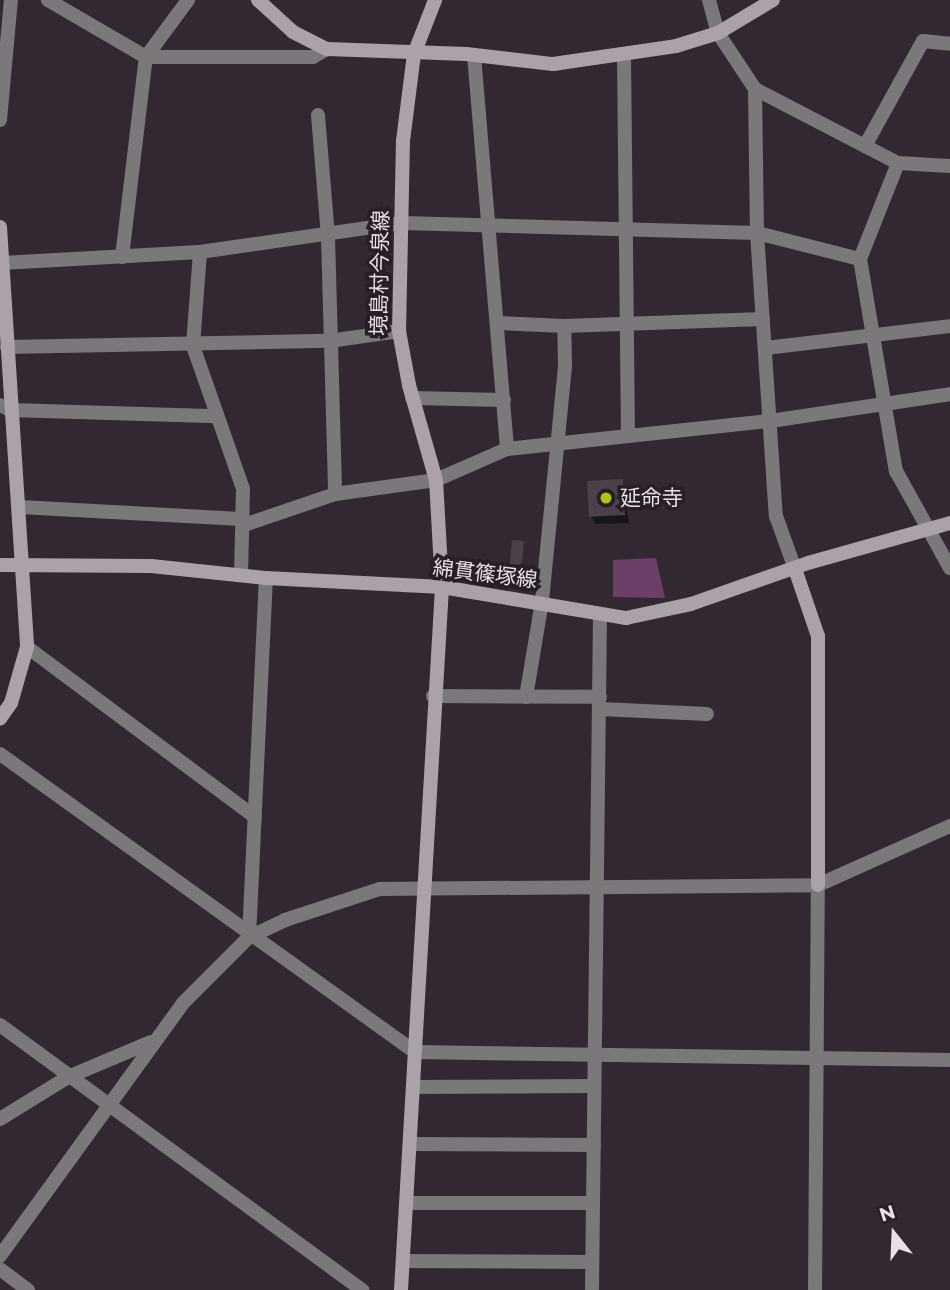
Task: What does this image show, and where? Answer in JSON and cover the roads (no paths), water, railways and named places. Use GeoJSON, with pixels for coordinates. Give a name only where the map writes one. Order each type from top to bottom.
{"type":"FeatureCollection","features":[{"type":"Feature","properties":{"kind":"street"},"geometry":{"type":"LineString","coordinates":[[0,120],[11,0]]}},
{"type":"Feature","properties":{"kind":"street"},"geometry":{"type":"LineString","coordinates":[[48,0],[146,57],[313,57],[327,49]]}},
{"type":"Feature","properties":{"kind":"street"},"geometry":{"type":"LineString","coordinates":[[122,257],[146,57],[188,0]]}},
{"type":"Feature","properties":{"kind":"street"},"geometry":{"type":"LineString","coordinates":[[258,0],[293,32],[327,49],[474,55],[553,64],[624,56],[718,33],[773,0]]}},
{"type":"Feature","properties":{"kind":"street","name":"境島村今泉線"},"geometry":{"type":"LineString","coordinates":[[401,1290],[433,696],[442,587],[436,480],[412,398],[399,331],[403,141],[414,54],[435,0]]}},
{"type":"Feature","properties":{"kind":"street"},"geometry":{"type":"LineString","coordinates":[[709,0],[718,33],[755,89],[898,163],[950,166]]}},
{"type":"Feature","properties":{"kind":"street"},"geometry":{"type":"LineString","coordinates":[[865,146],[923,41],[950,44]]}},
{"type":"Feature","properties":{"kind":"street"},"geometry":{"type":"LineString","coordinates":[[474,55],[508,449]]}},
{"type":"Feature","properties":{"kind":"street"},"geometry":{"type":"LineString","coordinates":[[624,56],[628,436]]}},
{"type":"Feature","properties":{"kind":"street"},"geometry":{"type":"LineString","coordinates":[[755,89],[757,233],[776,516],[818,636],[815,1290]]}},
{"type":"Feature","properties":{"kind":"street"},"geometry":{"type":"LineString","coordinates":[[318,116],[328,237],[335,494]]}},
{"type":"Feature","properties":{"kind":"street"},"geometry":{"type":"LineString","coordinates":[[898,163],[860,259],[900,485],[932,529],[950,568]]}},
{"type":"Feature","properties":{"kind":"street"},"geometry":{"type":"LineString","coordinates":[[2,263],[200,252],[328,237],[402,223],[488,223],[625,232],[757,233],[860,259]]}},
{"type":"Feature","properties":{"kind":"street"},"geometry":{"type":"LineString","coordinates":[[0,227],[7,347],[5,408],[27,647],[24,670],[0,719]]}},
{"type":"Feature","properties":{"kind":"street"},"geometry":{"type":"LineString","coordinates":[[200,252],[193,346],[243,489],[241,575]]}},
{"type":"Feature","properties":{"kind":"street"},"geometry":{"type":"LineString","coordinates":[[497,323],[564,326],[763,319]]}},
{"type":"Feature","properties":{"kind":"street"},"geometry":{"type":"LineString","coordinates":[[526,697],[542,601],[557,444],[564,326]]}},
{"type":"Feature","properties":{"kind":"street"},"geometry":{"type":"LineString","coordinates":[[766,348],[950,326]]}},
{"type":"Feature","properties":{"kind":"street"},"geometry":{"type":"LineString","coordinates":[[7,347],[193,346],[329,341],[399,331]]}},
{"type":"Feature","properties":{"kind":"street"},"geometry":{"type":"LineString","coordinates":[[20,507],[243,522],[335,494],[436,480],[508,449],[771,421],[950,394]]}},
{"type":"Feature","properties":{"kind":"street"},"geometry":{"type":"LineString","coordinates":[[412,398],[504,400]]}},
{"type":"Feature","properties":{"kind":"street"},"geometry":{"type":"LineString","coordinates":[[5,408],[217,415]]}},
{"type":"Feature","properties":{"kind":"street","name":"綿貫篠塚線"},"geometry":{"type":"LineString","coordinates":[[0,565],[151,566],[266,578],[442,587],[542,601],[626,618],[691,604],[794,569],[950,523]]}},
{"type":"Feature","properties":{"kind":"street"},"geometry":{"type":"LineString","coordinates":[[249,937],[266,578]]}},
{"type":"Feature","properties":{"kind":"street"},"geometry":{"type":"LineString","coordinates":[[592,1290],[599,887],[600,614]]}},
{"type":"Feature","properties":{"kind":"street"},"geometry":{"type":"LineString","coordinates":[[27,647],[255,817]]}},
{"type":"Feature","properties":{"kind":"street"},"geometry":{"type":"LineString","coordinates":[[433,696],[526,697],[707,715]]}},
{"type":"Feature","properties":{"kind":"street"},"geometry":{"type":"LineString","coordinates":[[0,754],[249,937],[415,1052],[950,1060]]}},
{"type":"Feature","properties":{"kind":"street"},"geometry":{"type":"LineString","coordinates":[[0,1256],[112,1105],[153,1041],[183,1003],[249,937],[337,900],[380,889],[818,885],[950,826]]}},
{"type":"Feature","properties":{"kind":"street"},"geometry":{"type":"LineString","coordinates":[[0,1025],[362,1290]]}},
{"type":"Feature","properties":{"kind":"street"},"geometry":{"type":"LineString","coordinates":[[0,1119],[68,1077],[153,1041]]}},
{"type":"Feature","properties":{"kind":"street"},"geometry":{"type":"LineString","coordinates":[[413,1087],[594,1086]]}},
{"type":"Feature","properties":{"kind":"street"},"geometry":{"type":"LineString","coordinates":[[410,1144],[594,1145]]}},
{"type":"Feature","properties":{"kind":"street"},"geometry":{"type":"LineString","coordinates":[[406,1203],[593,1203]]}},
{"type":"Feature","properties":{"kind":"street"},"geometry":{"type":"LineString","coordinates":[[403,1261],[592,1262]]}},
{"type":"Feature","properties":{"kind":"street"},"geometry":{"type":"LineString","coordinates":[[0,1269],[28,1290]]}},
{"type":"Feature","properties":{"kind":"place","name":"延命寺"},"geometry":{"type":"Point","coordinates":[606,498]}}]}
